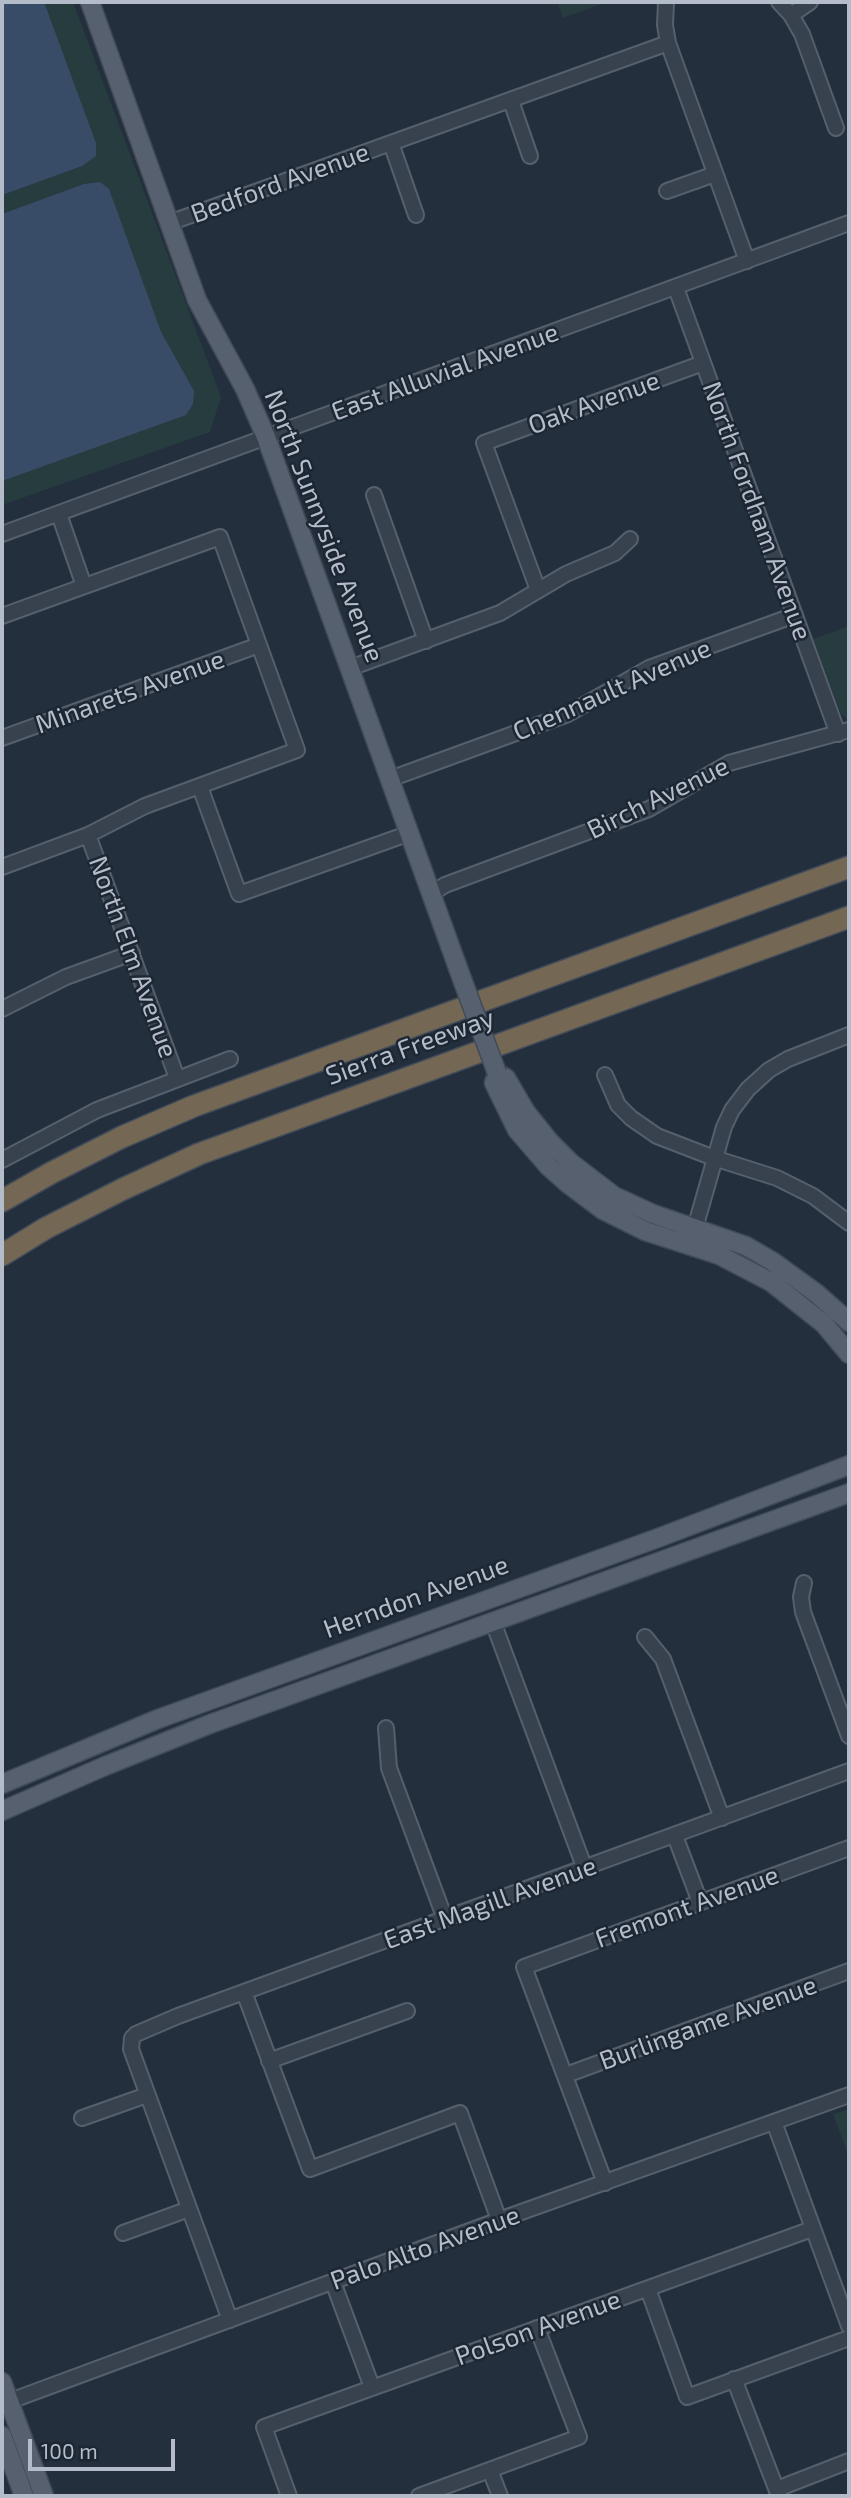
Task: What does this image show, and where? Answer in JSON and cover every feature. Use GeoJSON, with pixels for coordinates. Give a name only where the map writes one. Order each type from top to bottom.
{"type":"FeatureCollection","features":[{"type":"Feature","properties":{"kind":"highway"},"geometry":{"type":"LineString","coordinates":[[733,911],[849,858]]}},
{"type":"Feature","properties":{"kind":"highway","name":"Sierra Freeway"},"geometry":{"type":"LineString","coordinates":[[2,1201],[51,1172],[194,1106],[849,867]]}},
{"type":"Feature","properties":{"kind":"highway","name":"Sierra Freeway"},"geometry":{"type":"LineString","coordinates":[[2,1255],[46,1228],[122,1189],[200,1154],[849,917]]}},
{"type":"Feature","properties":{"kind":"main road","name":"North Sunnyside Avenue"},"geometry":{"type":"LineString","coordinates":[[90,2],[197,300],[245,389],[266,438],[497,1073],[494,1083],[510,1118],[533,1149],[567,1184],[603,1210],[645,1231],[719,1255],[751,1270],[790,1295],[824,1324],[849,1354]]}},
{"type":"Feature","properties":{"kind":"main road","name":"North Sunnyside Avenue"},"geometry":{"type":"LineString","coordinates":[[497,1073],[506,1078],[526,1112],[550,1142],[571,1164],[614,1196],[653,1214],[746,1246],[772,1261],[846,1314]]}},
{"type":"Feature","properties":{"kind":"main road"},"geometry":{"type":"LineString","coordinates":[[510,1118],[522,1122],[544,1149],[576,1179],[614,1196]]}},
{"type":"Feature","properties":{"kind":"main road"},"geometry":{"type":"LineString","coordinates":[[567,1184],[665,1231],[684,1234],[695,1228]]}},
{"type":"Feature","properties":{"kind":"main road"},"geometry":{"type":"LineString","coordinates":[[719,1255],[761,1266],[782,1278],[825,1312],[846,1314]]}},
{"type":"Feature","properties":{"kind":"main road","name":"Herndon Avenue"},"geometry":{"type":"LineString","coordinates":[[2,1784],[228,1693],[658,1538],[849,1465]]}},
{"type":"Feature","properties":{"kind":"main road","name":"Herndon Avenue"},"geometry":{"type":"LineString","coordinates":[[2,1811],[210,1724],[849,1493]]}},
{"type":"Feature","properties":{"kind":"main road"},"geometry":{"type":"LineString","coordinates":[[493,1622],[493,1612],[498,1608],[615,1565],[658,1538]]}},
{"type":"Feature","properties":{"kind":"main road"},"geometry":{"type":"LineString","coordinates":[[320,1684],[360,1658],[477,1616],[486,1610],[491,1598]]}},
{"type":"Feature","properties":{"kind":"main road"},"geometry":{"type":"LineString","coordinates":[[105,1766],[107,1755],[111,1751],[192,1718],[228,1693]]}},
{"type":"Feature","properties":{"kind":"main road"},"geometry":{"type":"LineString","coordinates":[[2,1801],[13,1792],[84,1762],[93,1754],[99,1743]]}},
{"type":"Feature","properties":{"kind":"main road"},"geometry":{"type":"LineString","coordinates":[[2,2382],[5,2402],[44,2496]]}},
{"type":"Feature","properties":{"kind":"main road"},"geometry":{"type":"LineString","coordinates":[[2,2436],[24,2496]]}},
{"type":"Feature","properties":{"kind":"street"},"geometry":{"type":"LineString","coordinates":[[666,2],[664,25],[668,43],[747,261]]}},
{"type":"Feature","properties":{"kind":"street"},"geometry":{"type":"LineString","coordinates":[[779,2],[791,15],[805,42],[836,128]]}},
{"type":"Feature","properties":{"kind":"street"},"geometry":{"type":"LineString","coordinates":[[791,15],[810,2]]}},
{"type":"Feature","properties":{"kind":"street","name":"Bedford Avenue"},"geometry":{"type":"LineString","coordinates":[[169,223],[668,43]]}},
{"type":"Feature","properties":{"kind":"street"},"geometry":{"type":"LineString","coordinates":[[510,101],[530,156]]}},
{"type":"Feature","properties":{"kind":"street","name":"Bedford Avenue"},"geometry":{"type":"LineString","coordinates":[[391,143],[416,215]]}},
{"type":"Feature","properties":{"kind":"street"},"geometry":{"type":"LineString","coordinates":[[667,191],[715,174]]}},
{"type":"Feature","properties":{"kind":"street","name":"East Alluvial Avenue"},"geometry":{"type":"LineString","coordinates":[[2,534],[849,223]]}},
{"type":"Feature","properties":{"kind":"street","name":"North Fordham Avenue"},"geometry":{"type":"LineString","coordinates":[[676,288],[795,615],[844,732]]}},
{"type":"Feature","properties":{"kind":"street","name":"Oak Avenue"},"geometry":{"type":"LineString","coordinates":[[538,590],[484,443],[703,363]]}},
{"type":"Feature","properties":{"kind":"street"},"geometry":{"type":"LineString","coordinates":[[374,495],[426,641]]}},
{"type":"Feature","properties":{"kind":"street"},"geometry":{"type":"LineString","coordinates":[[59,513],[84,586]]}},
{"type":"Feature","properties":{"kind":"street"},"geometry":{"type":"LineString","coordinates":[[2,616],[220,537],[297,750],[145,806],[88,835],[2,867]]}},
{"type":"Feature","properties":{"kind":"street"},"geometry":{"type":"LineString","coordinates":[[350,668],[500,613],[566,574],[615,553],[630,540]]}},
{"type":"Feature","properties":{"kind":"street","name":"Chennault Avenue"},"geometry":{"type":"LineString","coordinates":[[390,779],[568,715],[649,668],[795,615]]}},
{"type":"Feature","properties":{"kind":"street","name":"Minarets Avenue"},"geometry":{"type":"LineString","coordinates":[[2,738],[259,645]]}},
{"type":"Feature","properties":{"kind":"street","name":"Birch Avenue"},"geometry":{"type":"LineString","coordinates":[[431,894],[445,885],[637,814],[729,763],[844,732]]}},
{"type":"Feature","properties":{"kind":"street"},"geometry":{"type":"LineString","coordinates":[[200,787],[239,894],[410,833]]}},
{"type":"Feature","properties":{"kind":"street","name":"North Elm Avenue"},"geometry":{"type":"LineString","coordinates":[[88,835],[177,1078]]}},
{"type":"Feature","properties":{"kind":"street"},"geometry":{"type":"LineString","coordinates":[[2,1009],[66,977],[132,953]]}},
{"type":"Feature","properties":{"kind":"street"},"geometry":{"type":"LineString","coordinates":[[695,1228],[714,1158],[732,1110],[748,1088],[769,1070],[788,1059],[849,1035]]}},
{"type":"Feature","properties":{"kind":"street"},"geometry":{"type":"LineString","coordinates":[[2,1160],[97,1110],[230,1059]]}},
{"type":"Feature","properties":{"kind":"street"},"geometry":{"type":"LineString","coordinates":[[605,1075],[618,1105],[657,1136],[777,1178],[813,1196],[849,1223]]}},
{"type":"Feature","properties":{"kind":"street"},"geometry":{"type":"LineString","coordinates":[[804,1583],[801,1597],[803,1612],[849,1736]]}},
{"type":"Feature","properties":{"kind":"street"},"geometry":{"type":"LineString","coordinates":[[493,1622],[584,1869]]}},
{"type":"Feature","properties":{"kind":"street"},"geometry":{"type":"LineString","coordinates":[[645,1637],[663,1659],[722,1818]]}},
{"type":"Feature","properties":{"kind":"street"},"geometry":{"type":"LineString","coordinates":[[386,1728],[389,1768],[445,1919]]}},
{"type":"Feature","properties":{"kind":"street","name":"East Magill Avenue"},"geometry":{"type":"LineString","coordinates":[[147,2095],[131,2049],[132,2038],[141,2030],[849,1772]]}},
{"type":"Feature","properties":{"kind":"street"},"geometry":{"type":"LineString","coordinates":[[675,1836],[700,1902]]}},
{"type":"Feature","properties":{"kind":"street","name":"Fremont Avenue"},"geometry":{"type":"LineString","coordinates":[[566,2076],[524,1966],[849,1848]]}},
{"type":"Feature","properties":{"kind":"street","name":"Burlingame Avenue"},"geometry":{"type":"LineString","coordinates":[[566,2076],[849,1971]]}},
{"type":"Feature","properties":{"kind":"street"},"geometry":{"type":"LineString","coordinates":[[244,1992],[310,2169],[460,2113],[499,2220]]}},
{"type":"Feature","properties":{"kind":"street"},"geometry":{"type":"LineString","coordinates":[[269,2061],[407,2011]]}},
{"type":"Feature","properties":{"kind":"street"},"geometry":{"type":"LineString","coordinates":[[566,2076],[605,2183]]}},
{"type":"Feature","properties":{"kind":"street"},"geometry":{"type":"LineString","coordinates":[[82,2118],[147,2095],[230,2320]]}},
{"type":"Feature","properties":{"kind":"street","name":"Palo Alto Avenue"},"geometry":{"type":"LineString","coordinates":[[5,2402],[499,2220],[849,2095]]}},
{"type":"Feature","properties":{"kind":"street"},"geometry":{"type":"LineString","coordinates":[[774,2122],[849,2326]]}},
{"type":"Feature","properties":{"kind":"street"},"geometry":{"type":"LineString","coordinates":[[123,2233],[189,2209]]}},
{"type":"Feature","properties":{"kind":"street","name":"Polson Avenue"},"geometry":{"type":"LineString","coordinates":[[289,2496],[264,2427],[812,2229]]}},
{"type":"Feature","properties":{"kind":"street"},"geometry":{"type":"LineString","coordinates":[[332,2282],[372,2387]]}},
{"type":"Feature","properties":{"kind":"street"},"geometry":{"type":"LineString","coordinates":[[648,2289],[687,2397],[849,2338]]}},
{"type":"Feature","properties":{"kind":"street"},"geometry":{"type":"LineString","coordinates":[[419,2496],[579,2437],[537,2328]]}},
{"type":"Feature","properties":{"kind":"street"},"geometry":{"type":"LineString","coordinates":[[734,2379],[778,2493],[849,2461]]}},
{"type":"Feature","properties":{"kind":"street"},"geometry":{"type":"LineString","coordinates":[[490,2470],[500,2496]]}},
{"type":"Feature","properties":{"kind":"green space"},"geometry":{"type":"Polygon","coordinates":[[[2,2],[73,2],[221,397],[210,432],[2,505],[2,2]]]}},
{"type":"Feature","properties":{"kind":"green space"},"geometry":{"type":"Polygon","coordinates":[[[557,2],[607,2],[563,18],[557,2]]]}},
{"type":"Feature","properties":{"kind":"green space"},"geometry":{"type":"Polygon","coordinates":[[[849,626],[848,720],[841,714],[813,639],[849,626]]]}},
{"type":"Feature","properties":{"kind":"green space"},"geometry":{"type":"Polygon","coordinates":[[[849,2109],[849,2157],[833,2114],[849,2109]]]}},
{"type":"Feature","properties":{"kind":"water"},"geometry":{"type":"Polygon","coordinates":[[[2,2],[44,2],[96,143],[96,156],[82,166],[2,195],[2,2]]]}},
{"type":"Feature","properties":{"kind":"water"},"geometry":{"type":"Polygon","coordinates":[[[100,182],[109,189],[161,332],[194,391],[193,404],[186,415],[2,481],[2,214],[84,184],[100,182]]]}}]}
